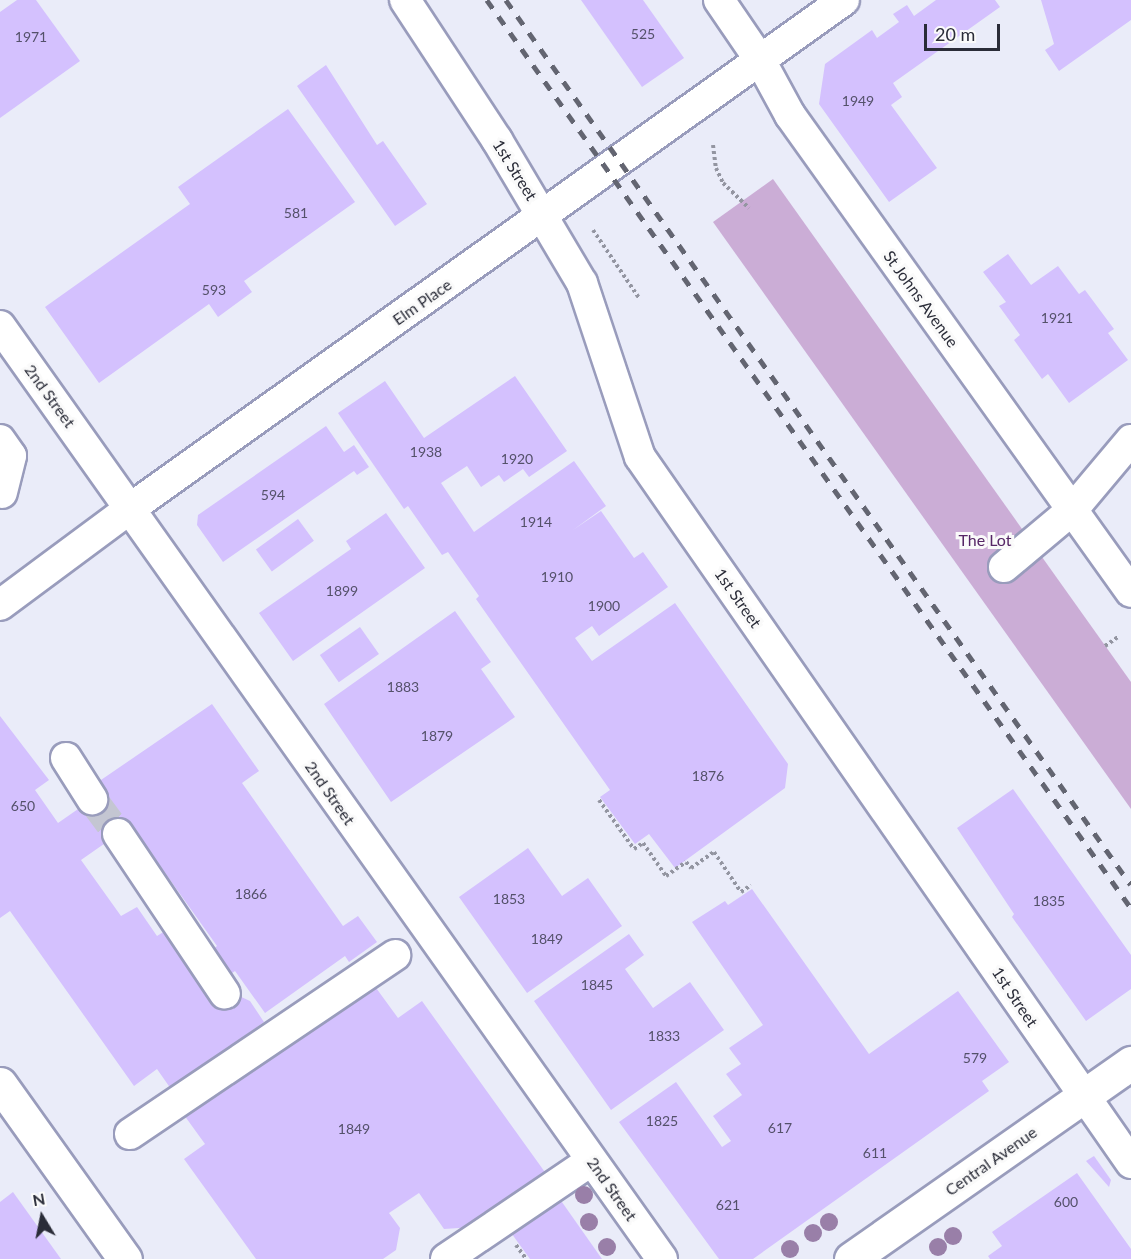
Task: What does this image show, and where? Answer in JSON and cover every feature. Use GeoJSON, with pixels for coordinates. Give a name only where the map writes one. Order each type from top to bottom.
{"type":"FeatureCollection","features":[{"type":"Feature","properties":{"kind":"main road","name":"Central Avenue"},"geometry":{"type":"LineString","coordinates":[[851,1259],[1131,1063]]}},
{"type":"Feature","properties":{"kind":"main road"},"geometry":{"type":"LineString","coordinates":[[0,1084],[124,1259]]}},
{"type":"Feature","properties":{"kind":"street","name":"1st Street"},"geometry":{"type":"LineString","coordinates":[[405,0],[543,216],[582,283],[640,457],[1131,1163]]}},
{"type":"Feature","properties":{"kind":"street","name":"St Johns Avenue"},"geometry":{"type":"LineString","coordinates":[[719,0],[760,60],[789,115],[1131,592]]}},
{"type":"Feature","properties":{"kind":"street","name":"Elm Place"},"geometry":{"type":"LineString","coordinates":[[0,605],[128,510],[844,0]]}},
{"type":"Feature","properties":{"kind":"street","name":"2nd Street"},"geometry":{"type":"LineString","coordinates":[[0,326],[128,510],[662,1259]]}},
{"type":"Feature","properties":{"kind":"street"},"geometry":{"type":"LineString","coordinates":[[0,440],[10,456],[2,493]]}},
{"type":"Feature","properties":{"kind":"street"},"geometry":{"type":"LineString","coordinates":[[1004,567],[1072,509],[1131,440]]}},
{"type":"Feature","properties":{"kind":"street"},"geometry":{"type":"LineString","coordinates":[[66,758],[92,799]]}},
{"type":"Feature","properties":{"kind":"street"},"geometry":{"type":"LineString","coordinates":[[118,834],[225,994]]}},
{"type":"Feature","properties":{"kind":"street"},"geometry":{"type":"LineString","coordinates":[[130,1134],[394,955]]}},
{"type":"Feature","properties":{"kind":"street"},"geometry":{"type":"LineString","coordinates":[[446,1259],[591,1161]]}},
{"type":"Feature","properties":{"kind":"path"},"geometry":{"type":"LineString","coordinates":[[713,145],[716,168],[723,183],[749,208]]}},
{"type":"Feature","properties":{"kind":"path"},"geometry":{"type":"LineString","coordinates":[[593,230],[639,298]]}},
{"type":"Feature","properties":{"kind":"path"},"geometry":{"type":"LineString","coordinates":[[1105,645],[1118,637]]}},
{"type":"Feature","properties":{"kind":"path"},"geometry":{"type":"LineString","coordinates":[[599,800],[634,849],[643,843],[666,876],[687,862],[691,868],[714,852],[741,892],[751,885]]}},
{"type":"Feature","properties":{"kind":"path"},"geometry":{"type":"LineString","coordinates":[[519,1249],[526,1259]]}},
{"type":"Feature","properties":{"kind":"green space","name":"The Lot"},"geometry":{"type":"Polygon","coordinates":[[[773,179],[1131,682],[1131,809],[713,222],[773,179]]]}},
{"type":"Feature","properties":{"kind":"building"},"geometry":{"type":"Polygon","coordinates":[[[17,0],[36,0],[80,61],[0,118],[0,12],[17,0]]]}},
{"type":"Feature","properties":{"kind":"building"},"geometry":{"type":"Polygon","coordinates":[[[581,0],[643,0],[684,58],[642,87],[581,0]]]}},
{"type":"Feature","properties":{"kind":"building"},"geometry":{"type":"Polygon","coordinates":[[[936,0],[995,0],[1000,7],[893,83],[902,97],[891,105],[937,168],[889,202],[819,104],[825,64],[872,30],[877,38],[899,22],[893,14],[907,5],[914,16],[936,0]]]}},
{"type":"Feature","properties":{"kind":"building"},"geometry":{"type":"Polygon","coordinates":[[[1041,0],[1131,0],[1131,20],[1059,71],[1045,50],[1054,44],[1041,0]]]}},
{"type":"Feature","properties":{"kind":"building"},"geometry":{"type":"Polygon","coordinates":[[[326,65],[377,145],[383,141],[427,204],[395,226],[297,86],[326,65]]]}},
{"type":"Feature","properties":{"kind":"building"},"geometry":{"type":"Polygon","coordinates":[[[288,109],[355,202],[244,281],[252,292],[218,317],[209,304],[99,383],[45,307],[190,204],[178,187],[288,109]]]}},
{"type":"Feature","properties":{"kind":"building"},"geometry":{"type":"Polygon","coordinates":[[[1008,254],[1031,285],[1058,266],[1079,294],[1085,290],[1114,329],[1108,333],[1128,360],[1069,403],[1048,374],[1042,379],[1014,340],[1020,335],[999,306],[1006,302],[983,272],[1008,254]]]}},
{"type":"Feature","properties":{"kind":"building"},"geometry":{"type":"Polygon","coordinates":[[[515,376],[567,451],[529,477],[523,469],[504,482],[499,475],[481,487],[467,466],[441,483],[474,532],[574,461],[606,506],[573,530],[601,511],[634,558],[643,552],[668,587],[599,636],[592,626],[575,638],[592,661],[675,603],[788,764],[785,788],[675,868],[649,834],[635,844],[600,797],[610,790],[476,599],[479,596],[448,552],[442,555],[408,506],[404,509],[338,413],[385,381],[424,438],[515,376]]]}},
{"type":"Feature","properties":{"kind":"building"},"geometry":{"type":"Polygon","coordinates":[[[326,426],[344,452],[354,445],[369,467],[357,475],[354,471],[223,562],[197,525],[198,515],[326,426]]]}},
{"type":"Feature","properties":{"kind":"building"},"geometry":{"type":"Polygon","coordinates":[[[386,513],[425,568],[293,661],[259,613],[351,549],[346,541],[386,513]]]}},
{"type":"Feature","properties":{"kind":"building"},"geometry":{"type":"Polygon","coordinates":[[[298,519],[314,541],[272,571],[256,550],[298,519]]]}},
{"type":"Feature","properties":{"kind":"building"},"geometry":{"type":"Polygon","coordinates":[[[455,611],[491,662],[481,669],[515,717],[391,802],[324,704],[455,611]]]}},
{"type":"Feature","properties":{"kind":"building"},"geometry":{"type":"Polygon","coordinates":[[[360,627],[379,654],[339,682],[320,655],[360,627]]]}},
{"type":"Feature","properties":{"kind":"building"},"geometry":{"type":"Polygon","coordinates":[[[212,704],[259,771],[242,783],[343,926],[358,916],[377,942],[349,962],[345,956],[265,1013],[235,971],[225,978],[208,953],[217,946],[131,825],[81,860],[121,916],[137,907],[157,936],[165,931],[218,1009],[237,995],[250,1001],[264,1022],[171,1089],[157,1069],[134,1086],[10,911],[0,918],[0,716],[49,780],[35,790],[58,823],[104,791],[98,782],[212,704]]]}},
{"type":"Feature","properties":{"kind":"building"},"geometry":{"type":"Polygon","coordinates":[[[1013,789],[1131,955],[1131,989],[1086,1021],[1012,917],[1014,914],[957,828],[1013,789]]]}},
{"type":"Feature","properties":{"kind":"building"},"geometry":{"type":"Polygon","coordinates":[[[528,848],[562,896],[588,878],[622,926],[527,993],[459,897],[528,848]]]}},
{"type":"Feature","properties":{"kind":"building"},"geometry":{"type":"Polygon","coordinates":[[[752,889],[869,1054],[958,991],[1009,1062],[982,1081],[989,1091],[753,1259],[719,1259],[619,1122],[676,1082],[722,1147],[731,1141],[713,1116],[742,1095],[726,1074],[741,1064],[729,1048],[763,1025],[692,922],[725,901],[728,905],[752,889]]]}},
{"type":"Feature","properties":{"kind":"building"},"geometry":{"type":"Polygon","coordinates":[[[629,934],[644,955],[625,969],[653,1008],[690,982],[724,1030],[611,1110],[534,1001],[629,934]]]}},
{"type":"Feature","properties":{"kind":"building"},"geometry":{"type":"Polygon","coordinates":[[[371,981],[398,1018],[422,1001],[547,1175],[474,1227],[444,1229],[419,1193],[389,1213],[400,1228],[396,1250],[383,1259],[256,1259],[184,1159],[205,1144],[184,1115],[371,981]]]}},
{"type":"Feature","properties":{"kind":"building"},"geometry":{"type":"Polygon","coordinates":[[[1094,1156],[1111,1180],[1109,1187],[1086,1161],[1094,1156]]]}},
{"type":"Feature","properties":{"kind":"building"},"geometry":{"type":"Polygon","coordinates":[[[1077,1173],[1131,1249],[1131,1259],[990,1259],[988,1256],[1002,1246],[992,1232],[1077,1173]]]}},
{"type":"Feature","properties":{"kind":"building"},"geometry":{"type":"Polygon","coordinates":[[[13,1192],[61,1259],[0,1259],[0,1202],[13,1192]]]}},
{"type":"Feature","properties":{"kind":"building"},"geometry":{"type":"Polygon","coordinates":[[[557,1195],[602,1259],[530,1259],[509,1230],[557,1195]]]}},
{"type":"Feature","properties":{"kind":"tunnel"},"geometry":{"type":"LineString","coordinates":[[92,799],[118,834]]}},
{"type":"Feature","properties":{"kind":"railway"},"geometry":{"type":"LineString","coordinates":[[487,0],[1131,908]]}},
{"type":"Feature","properties":{"kind":"railway"},"geometry":{"type":"LineString","coordinates":[[506,0],[1131,885]]}}]}
